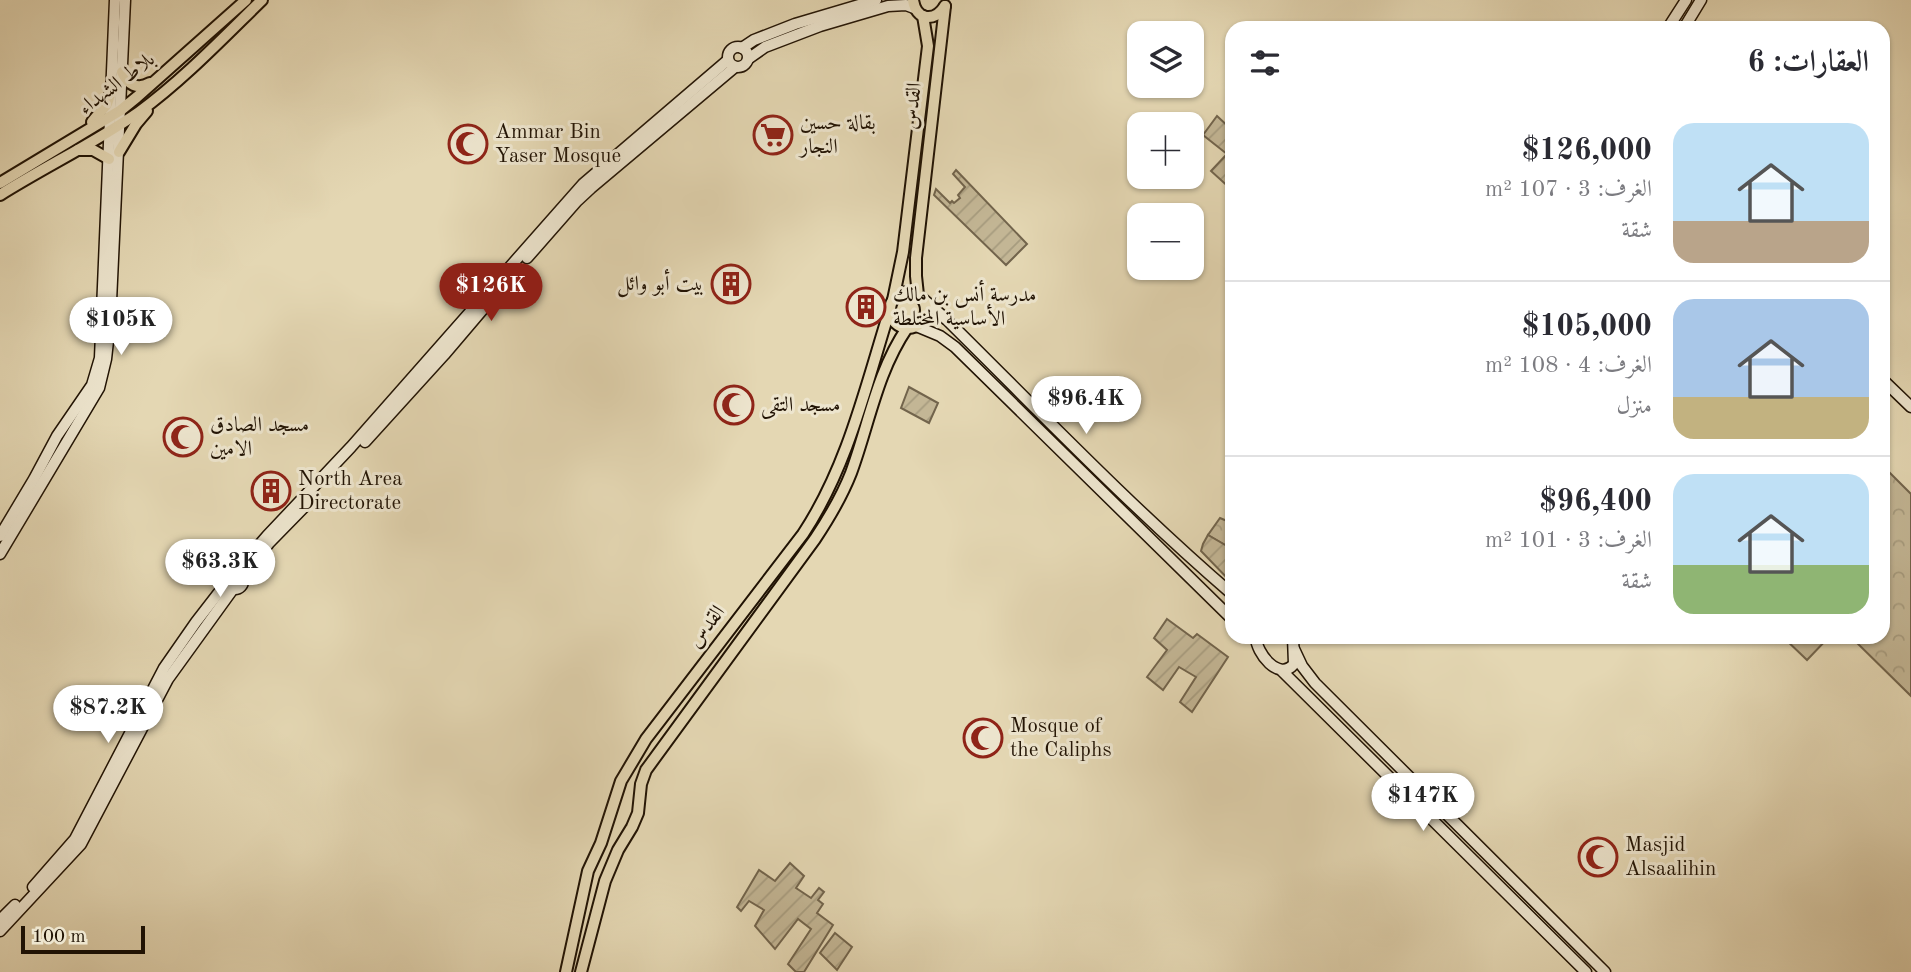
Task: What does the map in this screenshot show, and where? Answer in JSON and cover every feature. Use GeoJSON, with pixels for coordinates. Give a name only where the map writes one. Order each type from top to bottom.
{"type":"FeatureCollection","features":[{"type":"Feature","properties":{"kind":"main road","name":"بلاط الشهداء"},"geometry":{"type":"LineString","coordinates":[[0,183],[72,146],[156,81],[246,0]]}},
{"type":"Feature","properties":{"kind":"main road"},"geometry":{"type":"LineString","coordinates":[[119,152],[142,116],[163,93],[262,0]]}},
{"type":"Feature","properties":{"kind":"main road"},"geometry":{"type":"LineString","coordinates":[[913,4],[923,16],[934,16],[942,11],[946,2]]}},
{"type":"Feature","properties":{"kind":"main road","name":"القدس"},"geometry":{"type":"LineString","coordinates":[[920,296],[916,258],[946,2]]}},
{"type":"Feature","properties":{"kind":"main road","name":"القدس"},"geometry":{"type":"LineString","coordinates":[[566,972],[588,871],[601,843],[621,781],[646,739],[803,534],[836,476],[848,444],[891,304],[903,252],[928,46],[923,16]]}},
{"type":"Feature","properties":{"kind":"main road"},"geometry":{"type":"LineString","coordinates":[[122,72],[126,80],[137,87],[156,81]]}},
{"type":"Feature","properties":{"kind":"main road"},"geometry":{"type":"LineString","coordinates":[[72,146],[103,111],[112,89]]}},
{"type":"Feature","properties":{"kind":"main road"},"geometry":{"type":"LineString","coordinates":[[0,195],[72,146],[110,131],[163,93]]}},
{"type":"Feature","properties":{"kind":"main road"},"geometry":{"type":"LineString","coordinates":[[72,146],[93,150],[109,159]]}},
{"type":"Feature","properties":{"kind":"main road"},"geometry":{"type":"LineString","coordinates":[[905,292],[920,296],[926,311],[923,320],[911,327],[894,322],[891,304],[905,292]]}},
{"type":"Feature","properties":{"kind":"main road","name":"القدس"},"geometry":{"type":"LineString","coordinates":[[581,972],[605,881],[638,813],[640,784],[646,770],[832,512],[851,473],[883,371],[894,349],[911,327]]}},
{"type":"Feature","properties":{"kind":"street"},"geometry":{"type":"LineString","coordinates":[[0,554],[99,388],[106,359],[121,124],[116,113],[112,89],[116,0]]}},
{"type":"Feature","properties":{"kind":"street"},"geometry":{"type":"LineString","coordinates":[[0,536],[57,436],[92,385],[100,358],[110,131],[116,113],[122,72],[125,0]]}},
{"type":"Feature","properties":{"kind":"street"},"geometry":{"type":"LineString","coordinates":[[732,63],[728,54],[732,49],[742,48],[754,40],[795,24],[876,0]]}},
{"type":"Feature","properties":{"kind":"street"},"geometry":{"type":"LineString","coordinates":[[1672,21],[1686,0]]}},
{"type":"Feature","properties":{"kind":"street"},"geometry":{"type":"LineString","coordinates":[[1688,21],[1701,0]]}},
{"type":"Feature","properties":{"kind":"street"},"geometry":{"type":"LineString","coordinates":[[239,575],[267,536],[351,447],[583,184],[732,63],[745,65],[748,59],[765,47],[803,32],[877,9],[897,4],[913,4]]}},
{"type":"Feature","properties":{"kind":"street"},"geometry":{"type":"LineString","coordinates":[[742,48],[747,52],[748,59]]}},
{"type":"Feature","properties":{"kind":"street"},"geometry":{"type":"LineString","coordinates":[[920,296],[1188,556],[1225,588]]}},
{"type":"Feature","properties":{"kind":"street"},"geometry":{"type":"LineString","coordinates":[[911,327],[940,336],[955,346],[1225,612]]}},
{"type":"Feature","properties":{"kind":"street"},"geometry":{"type":"LineString","coordinates":[[1890,387],[1911,407]]}},
{"type":"Feature","properties":{"kind":"street"},"geometry":{"type":"LineString","coordinates":[[0,931],[81,844],[168,679],[230,585],[230,575],[239,575]]}},
{"type":"Feature","properties":{"kind":"street"},"geometry":{"type":"LineString","coordinates":[[230,585],[242,586],[239,575]]}},
{"type":"Feature","properties":{"kind":"street"},"geometry":{"type":"LineString","coordinates":[[0,920],[75,839],[164,668],[230,585]]}},
{"type":"Feature","properties":{"kind":"street"},"geometry":{"type":"LineString","coordinates":[[1253,644],[1586,972]]}},
{"type":"Feature","properties":{"kind":"street"},"geometry":{"type":"LineString","coordinates":[[1256,644],[1259,651]]}},
{"type":"Feature","properties":{"kind":"street"},"geometry":{"type":"LineString","coordinates":[[1282,671],[1294,664],[1294,644]]}},
{"type":"Feature","properties":{"kind":"street"},"geometry":{"type":"LineString","coordinates":[[1295,644],[1301,666],[1315,683],[1605,972]]}},
{"type":"Feature","properties":{"kind":"green space"},"geometry":{"type":"Polygon","coordinates":[[[1217,116],[1225,123],[1225,152],[1204,136],[1217,116]]]}},
{"type":"Feature","properties":{"kind":"green space"},"geometry":{"type":"Polygon","coordinates":[[[1225,156],[1225,184],[1211,171],[1225,156]]]}},
{"type":"Feature","properties":{"kind":"green space"},"geometry":{"type":"Polygon","coordinates":[[[956,170],[1027,244],[1006,265],[934,195],[936,189],[950,203],[960,198],[958,195],[965,187],[953,174],[956,170]]]}},
{"type":"Feature","properties":{"kind":"green space"},"geometry":{"type":"Polygon","coordinates":[[[909,387],[938,403],[929,423],[901,408],[909,387]]]}},
{"type":"Feature","properties":{"kind":"green space"},"geometry":{"type":"Polygon","coordinates":[[[1890,473],[1911,494],[1911,696],[1858,644],[1890,644],[1890,473]]]}},
{"type":"Feature","properties":{"kind":"green space"},"geometry":{"type":"Polygon","coordinates":[[[1220,518],[1225,520],[1225,545],[1208,535],[1220,518]]]}},
{"type":"Feature","properties":{"kind":"green space"},"geometry":{"type":"Polygon","coordinates":[[[1208,535],[1225,545],[1225,576],[1201,551],[1208,535]]]}},
{"type":"Feature","properties":{"kind":"green space"},"geometry":{"type":"Polygon","coordinates":[[[1167,619],[1193,638],[1197,634],[1228,657],[1192,712],[1180,702],[1196,677],[1179,667],[1163,690],[1147,677],[1167,650],[1154,638],[1167,619]]]}},
{"type":"Feature","properties":{"kind":"green space"},"geometry":{"type":"Polygon","coordinates":[[[1790,644],[1822,644],[1807,660],[1790,644]]]}},
{"type":"Feature","properties":{"kind":"green space"},"geometry":{"type":"Polygon","coordinates":[[[790,863],[804,876],[796,888],[811,898],[819,888],[824,892],[818,900],[823,904],[817,913],[833,925],[804,972],[796,972],[788,964],[811,929],[798,919],[775,949],[755,926],[764,910],[749,901],[741,911],[737,907],[759,870],[775,881],[790,863]]]}},
{"type":"Feature","properties":{"kind":"green space"},"geometry":{"type":"Polygon","coordinates":[[[835,933],[852,947],[837,970],[820,953],[835,933]]]}},
{"type":"Feature","properties":{"kind":"place","name":"بقالة حسين النجار"},"geometry":{"type":"Point","coordinates":[773,135]}},
{"type":"Feature","properties":{"kind":"place","name":"Ammar Bin Yaser Mosque"},"geometry":{"type":"Point","coordinates":[468,144]}},
{"type":"Feature","properties":{"kind":"place","name":"بيت أبو وائل"},"geometry":{"type":"Point","coordinates":[731,284]}},
{"type":"Feature","properties":{"kind":"place","name":"مدرسة أنس بن مالك الأساسية المختلطة"},"geometry":{"type":"Point","coordinates":[866,307]}},
{"type":"Feature","properties":{"kind":"place","name":"مسجد التقى"},"geometry":{"type":"Point","coordinates":[734,405]}},
{"type":"Feature","properties":{"kind":"place","name":"مسجد الصادق الامين"},"geometry":{"type":"Point","coordinates":[183,437]}},
{"type":"Feature","properties":{"kind":"place","name":"North Area Directorate"},"geometry":{"type":"Point","coordinates":[271,491]}},
{"type":"Feature","properties":{"kind":"place","name":"Mosque of the Caliphs"},"geometry":{"type":"Point","coordinates":[983,738]}},
{"type":"Feature","properties":{"kind":"place","name":"Masjid Alsaalihin"},"geometry":{"type":"Point","coordinates":[1598,857]}}]}
